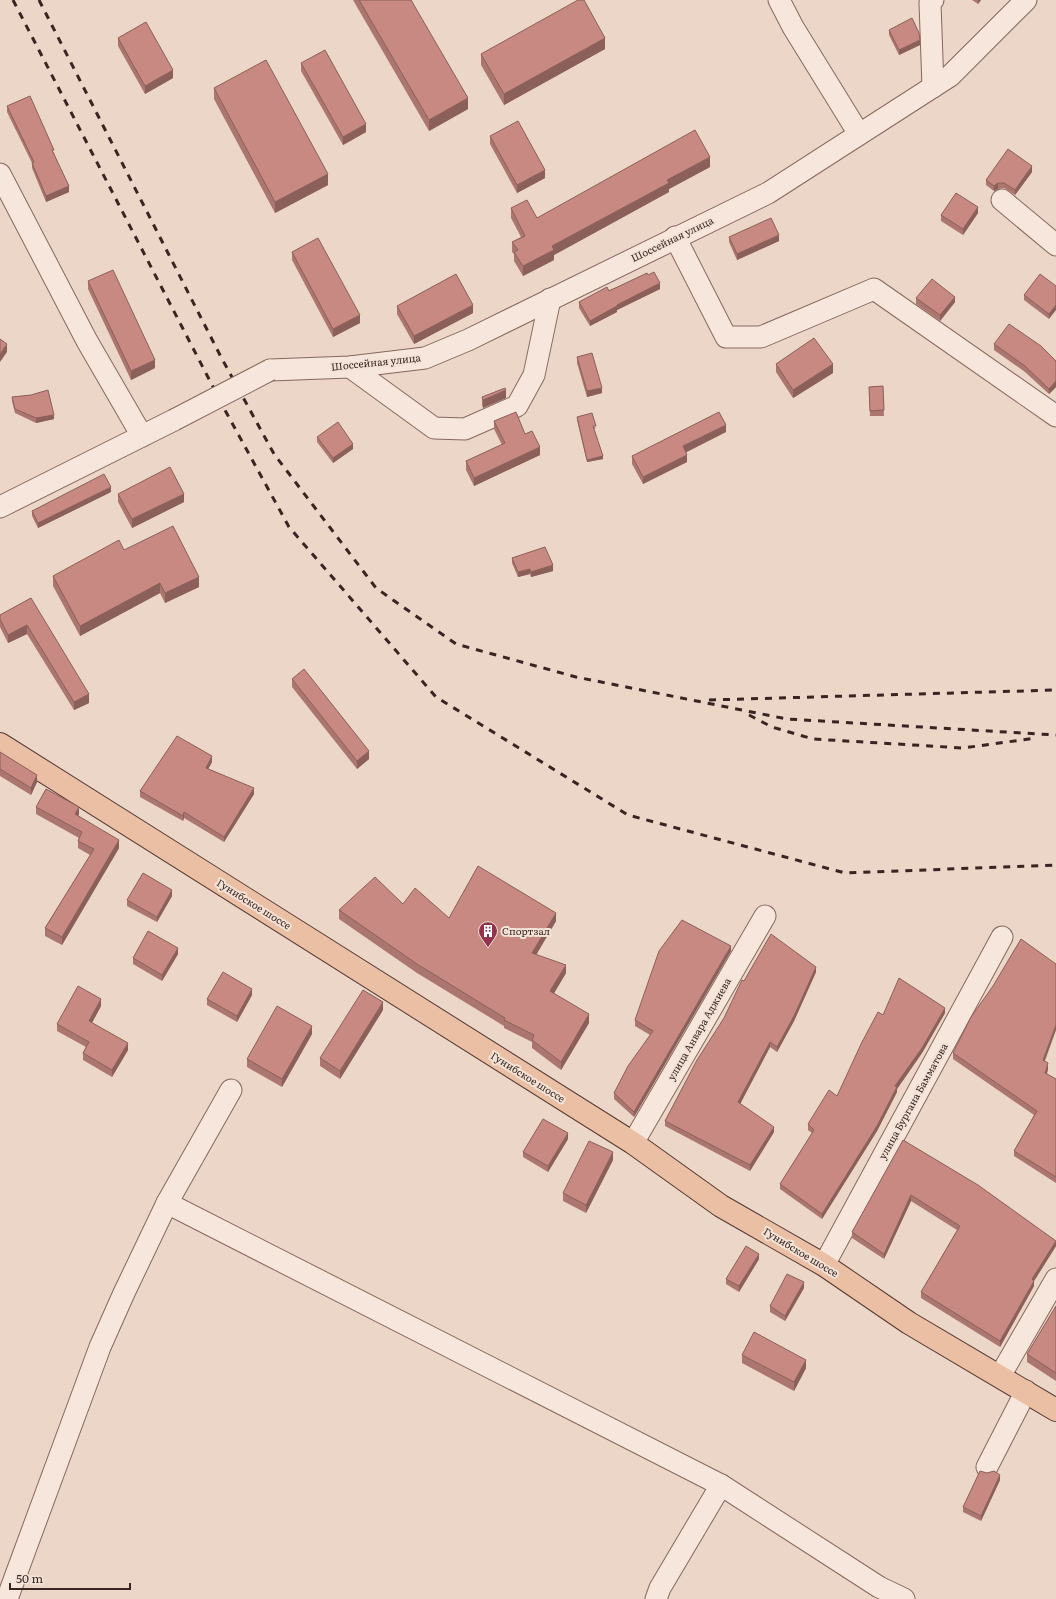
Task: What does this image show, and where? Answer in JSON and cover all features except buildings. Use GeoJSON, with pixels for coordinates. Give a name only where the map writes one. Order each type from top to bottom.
{"type":"FeatureCollection","features":[{"type":"Feature","properties":{"kind":"main road","name":"Гунибское шоссе"},"geometry":{"type":"LineString","coordinates":[[0,744],[633,1143],[721,1206],[824,1265],[909,1324],[1026,1391],[1056,1410]]}},
{"type":"Feature","properties":{"kind":"street"},"geometry":{"type":"LineString","coordinates":[[779,0],[793,27],[859,134]]}},
{"type":"Feature","properties":{"kind":"street","name":"Шоссейная улица"},"geometry":{"type":"LineString","coordinates":[[142,436],[270,370],[350,367],[425,358],[468,340],[675,237],[768,193],[950,76],[1026,0]]}},
{"type":"Feature","properties":{"kind":"street"},"geometry":{"type":"LineString","coordinates":[[929,1],[933,87]]}},
{"type":"Feature","properties":{"kind":"street"},"geometry":{"type":"LineString","coordinates":[[0,174],[87,341],[142,436],[0,507]]}},
{"type":"Feature","properties":{"kind":"street"},"geometry":{"type":"LineString","coordinates":[[1002,200],[1056,245]]}},
{"type":"Feature","properties":{"kind":"street"},"geometry":{"type":"LineString","coordinates":[[675,237],[726,337],[762,337],[874,289],[1056,416]]}},
{"type":"Feature","properties":{"kind":"street"},"geometry":{"type":"LineString","coordinates":[[350,367],[434,428],[465,430],[517,406],[534,375],[550,299]]}},
{"type":"Feature","properties":{"kind":"street","name":"улица Анвара Аджиева"},"geometry":{"type":"LineString","coordinates":[[633,1143],[765,916]]}},
{"type":"Feature","properties":{"kind":"street","name":"улица Бургана Бамматова"},"geometry":{"type":"LineString","coordinates":[[824,1265],[1002,937]]}},
{"type":"Feature","properties":{"kind":"street"},"geometry":{"type":"LineString","coordinates":[[7,1599],[100,1347],[167,1203],[231,1090]]}},
{"type":"Feature","properties":{"kind":"street"},"geometry":{"type":"LineString","coordinates":[[167,1203],[721,1485],[878,1587],[904,1599]]}},
{"type":"Feature","properties":{"kind":"street"},"geometry":{"type":"LineString","coordinates":[[1000,1376],[1056,1279]]}},
{"type":"Feature","properties":{"kind":"street"},"geometry":{"type":"LineString","coordinates":[[987,1467],[1026,1391]]}},
{"type":"Feature","properties":{"kind":"street"},"geometry":{"type":"LineString","coordinates":[[656,1599],[660,1588],[721,1485]]}},
{"type":"Feature","properties":{"kind":"railway"},"geometry":{"type":"LineString","coordinates":[[13,0],[226,412],[289,527],[436,697],[628,815],[845,873],[1056,865]]}},
{"type":"Feature","properties":{"kind":"railway"},"geometry":{"type":"LineString","coordinates":[[39,0],[221,357],[274,454],[376,588],[456,644],[576,677],[787,719],[1056,735]]}},
{"type":"Feature","properties":{"kind":"railway"},"geometry":{"type":"LineString","coordinates":[[709,700],[1056,690]]}},
{"type":"Feature","properties":{"kind":"railway"},"geometry":{"type":"LineString","coordinates":[[749,715],[772,727],[813,739],[963,748],[1036,738]]}},
{"type":"Feature","properties":{"kind":"place","name":"Спортзал"},"geometry":{"type":"Point","coordinates":[488,948]}}]}
